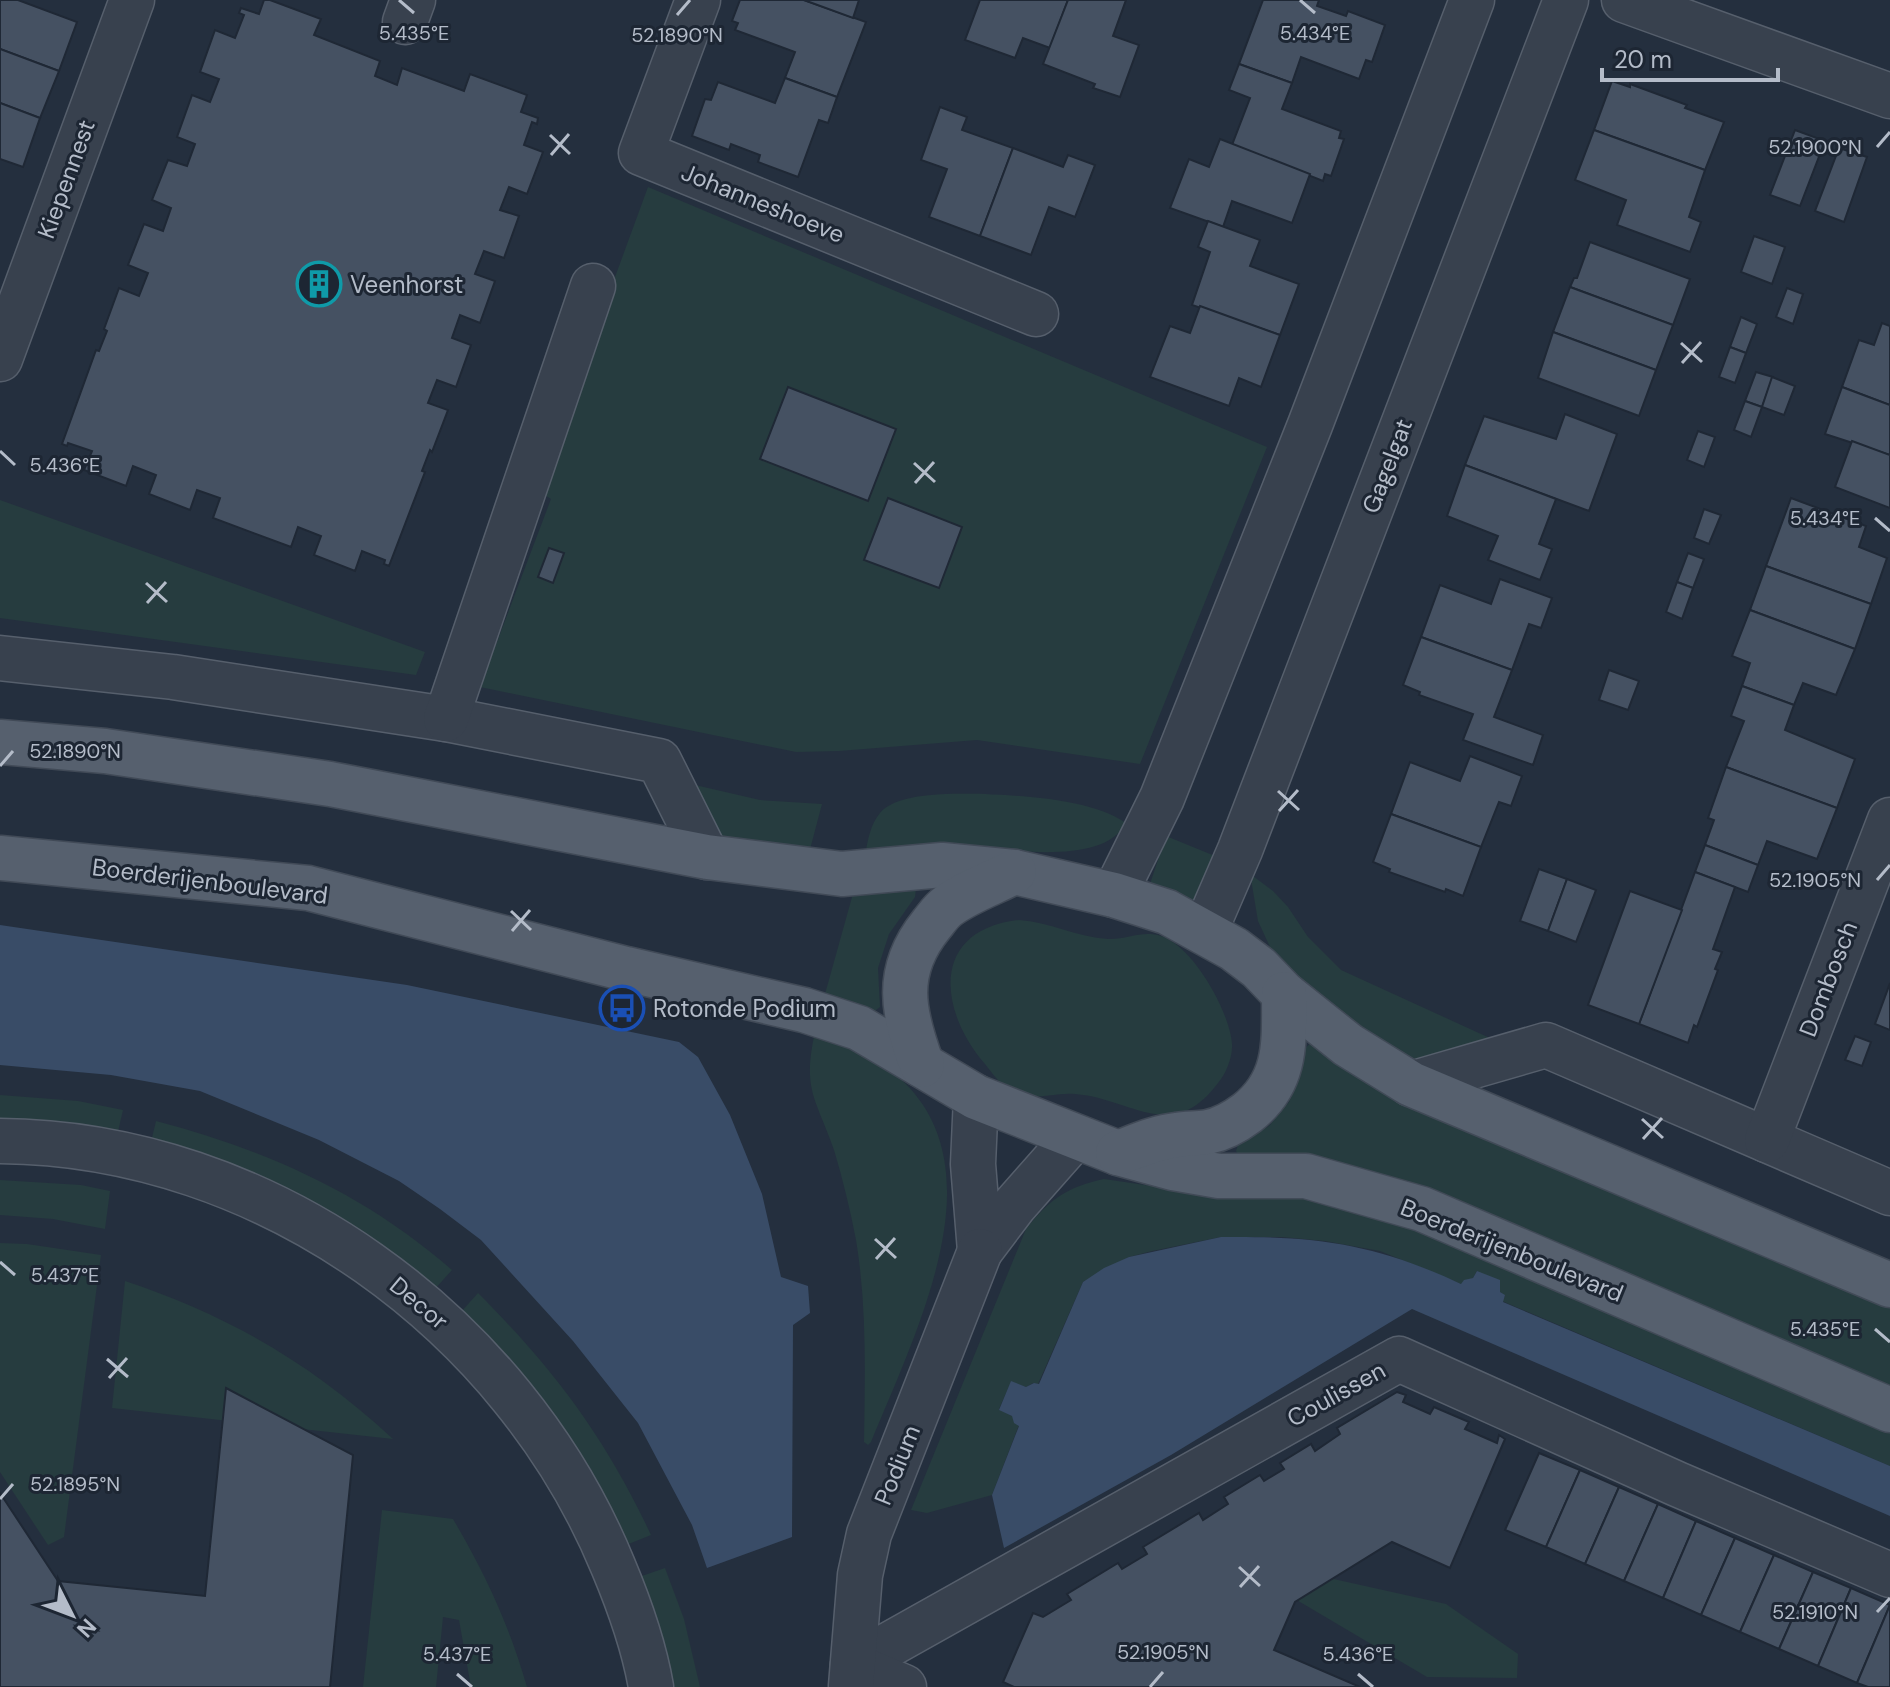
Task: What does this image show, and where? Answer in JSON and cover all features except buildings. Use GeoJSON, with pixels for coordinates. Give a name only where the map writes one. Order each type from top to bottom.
{"type":"FeatureCollection","features":[{"type":"Feature","properties":{"kind":"main road"},"geometry":{"type":"LineString","coordinates":[[0,742],[105,751],[330,784],[707,857],[842,874],[942,865],[1014,872],[1114,895],[1167,912],[1205,931],[1259,968],[1284,994],[1348,1045],[1411,1084],[1890,1285]]}},
{"type":"Feature","properties":{"kind":"main road","name":"Boerderijenboulevard"},"geometry":{"type":"LineString","coordinates":[[0,858],[308,888],[626,969],[804,1010],[859,1028],[976,1097],[1118,1153],[1173,1168],[1219,1176],[1306,1176],[1422,1209],[1890,1410]]}},
{"type":"Feature","properties":{"kind":"main road"},"geometry":{"type":"LineString","coordinates":[[922,1065],[909,1030],[903,995],[910,962],[921,938],[946,907],[1014,872]]}},
{"type":"Feature","properties":{"kind":"main road"},"geometry":{"type":"LineString","coordinates":[[1118,1153],[1157,1139],[1209,1132],[1232,1124],[1253,1108],[1268,1093],[1278,1073],[1285,1038],[1284,994]]}},
{"type":"Feature","properties":{"kind":"street","name":"Kiepennest"},"geometry":{"type":"LineString","coordinates":[[0,359],[132,0]]}},
{"type":"Feature","properties":{"kind":"street","name":"Johanneshoeve"},"geometry":{"type":"LineString","coordinates":[[698,0],[641,153],[1036,314]]}},
{"type":"Feature","properties":{"kind":"street"},"geometry":{"type":"LineString","coordinates":[[1114,895],[1155,814],[1310,425],[1472,0]]}},
{"type":"Feature","properties":{"kind":"street","name":"Gagelgat"},"geometry":{"type":"LineString","coordinates":[[1205,931],[1240,850],[1566,0]]}},
{"type":"Feature","properties":{"kind":"street"},"geometry":{"type":"LineString","coordinates":[[1624,0],[1890,96]]}},
{"type":"Feature","properties":{"kind":"street"},"geometry":{"type":"LineString","coordinates":[[446,719],[593,286]]}},
{"type":"Feature","properties":{"kind":"street"},"geometry":{"type":"LineString","coordinates":[[0,658],[173,677],[446,719],[659,761],[707,857]]}},
{"type":"Feature","properties":{"kind":"street","name":"Dombosch"},"geometry":{"type":"LineString","coordinates":[[1767,1140],[1890,820]]}},
{"type":"Feature","properties":{"kind":"street"},"geometry":{"type":"LineString","coordinates":[[1411,1084],[1546,1045],[1890,1193]]}},
{"type":"Feature","properties":{"kind":"street","name":"Podium"},"geometry":{"type":"LineString","coordinates":[[976,1097],[973,1164],[980,1251]]}},
{"type":"Feature","properties":{"kind":"street","name":"Podium"},"geometry":{"type":"LineString","coordinates":[[852,1676],[860,1575],[869,1534],[980,1251],[1014,1206],[1075,1137]]}},
{"type":"Feature","properties":{"kind":"street","name":"Decor"},"geometry":{"type":"LineString","coordinates":[[0,1141],[84,1148],[134,1158],[216,1182],[278,1209],[338,1242],[403,1287],[462,1339],[504,1385],[559,1461],[598,1529],[628,1602],[651,1687]]}},
{"type":"Feature","properties":{"kind":"street","name":"Coulissen"},"geometry":{"type":"LineString","coordinates":[[852,1676],[1399,1359],[1677,1484],[1890,1575]]}},
{"type":"Feature","properties":{"kind":"street"},"geometry":{"type":"LineString","coordinates":[[852,1676],[904,1687]]}},
{"type":"Feature","properties":{"kind":"green space"},"geometry":{"type":"Polygon","coordinates":[[[648,187],[1267,447],[1140,764],[977,740],[796,752],[480,687],[551,499],[537,490],[648,187]]]}},
{"type":"Feature","properties":{"kind":"green space"},"geometry":{"type":"Polygon","coordinates":[[[0,500],[425,652],[416,675],[0,618],[0,500]]]}},
{"type":"Feature","properties":{"kind":"green space"},"geometry":{"type":"Polygon","coordinates":[[[695,785],[760,800],[822,804],[808,857],[733,844],[717,833],[695,785]]]}},
{"type":"Feature","properties":{"kind":"green space"},"geometry":{"type":"Polygon","coordinates":[[[985,794],[1077,804],[1126,823],[1113,838],[1094,847],[1070,851],[945,846],[865,855],[874,823],[889,806],[929,795],[985,794]]]}},
{"type":"Feature","properties":{"kind":"green space"},"geometry":{"type":"Polygon","coordinates":[[[1166,836],[1215,856],[1194,902],[1150,884],[1166,836]]]}},
{"type":"Feature","properties":{"kind":"green space"},"geometry":{"type":"Polygon","coordinates":[[[1253,876],[1288,907],[1308,937],[1341,970],[1492,1039],[1424,1060],[1401,1056],[1371,1040],[1284,965],[1270,947],[1258,921],[1253,876]]]}},
{"type":"Feature","properties":{"kind":"green space"},"geometry":{"type":"Polygon","coordinates":[[[916,889],[915,897],[889,934],[878,968],[880,1007],[872,1013],[825,994],[854,890],[916,889]]]}},
{"type":"Feature","properties":{"kind":"green space"},"geometry":{"type":"Polygon","coordinates":[[[1019,920],[1097,938],[1154,934],[1173,942],[1197,966],[1225,1015],[1232,1044],[1231,1054],[1218,1083],[1201,1101],[1184,1111],[1167,1115],[1095,1097],[1075,1094],[1026,1096],[1006,1088],[969,1043],[958,1020],[951,976],[957,956],[970,939],[990,927],[1019,920]]]}},
{"type":"Feature","properties":{"kind":"green space"},"geometry":{"type":"Polygon","coordinates":[[[815,1032],[882,1064],[923,1105],[943,1154],[946,1208],[937,1266],[918,1326],[868,1445],[864,1442],[860,1265],[834,1150],[813,1094],[810,1068],[815,1032]]]}},
{"type":"Feature","properties":{"kind":"green space"},"geometry":{"type":"Polygon","coordinates":[[[1311,1043],[1890,1304],[1890,1389],[1240,1158],[1236,1151],[1238,1145],[1269,1126],[1289,1102],[1301,1073],[1305,1048],[1311,1043]]]}},
{"type":"Feature","properties":{"kind":"green space"},"geometry":{"type":"Polygon","coordinates":[[[0,1095],[78,1101],[123,1110],[117,1136],[0,1122],[0,1095]]]}},
{"type":"Feature","properties":{"kind":"green space"},"geometry":{"type":"Polygon","coordinates":[[[156,1121],[237,1146],[313,1178],[385,1219],[452,1270],[434,1290],[151,1142],[156,1121]]]}},
{"type":"Feature","properties":{"kind":"green space"},"geometry":{"type":"Polygon","coordinates":[[[1104,1179],[1179,1190],[1313,1198],[1400,1216],[1890,1425],[1890,1466],[1502,1301],[1505,1296],[1499,1286],[1477,1271],[1473,1278],[1461,1284],[1380,1251],[1282,1237],[1221,1237],[1129,1257],[1083,1282],[1038,1384],[1026,1387],[1011,1382],[999,1409],[1012,1416],[1019,1425],[992,1495],[927,1513],[911,1510],[1026,1229],[1060,1196],[1104,1179]]]}},
{"type":"Feature","properties":{"kind":"green space"},"geometry":{"type":"Polygon","coordinates":[[[0,1180],[81,1185],[110,1191],[105,1229],[53,1219],[0,1215],[0,1180]]]}},
{"type":"Feature","properties":{"kind":"green space"},"geometry":{"type":"Polygon","coordinates":[[[0,1243],[101,1255],[64,1537],[48,1545],[0,1472],[0,1243]]]}},
{"type":"Feature","properties":{"kind":"green space"},"geometry":{"type":"Polygon","coordinates":[[[125,1281],[200,1310],[268,1345],[332,1388],[393,1439],[112,1408],[125,1281]]]}},
{"type":"Feature","properties":{"kind":"green space"},"geometry":{"type":"Polygon","coordinates":[[[478,1293],[531,1349],[576,1406],[615,1467],[651,1535],[626,1545],[461,1312],[478,1293]]]}},
{"type":"Feature","properties":{"kind":"green space"},"geometry":{"type":"Polygon","coordinates":[[[382,1510],[453,1519],[496,1601],[527,1687],[471,1687],[459,1620],[443,1617],[436,1687],[363,1687],[382,1510]]]}},
{"type":"Feature","properties":{"kind":"green space"},"geometry":{"type":"Polygon","coordinates":[[[665,1568],[684,1619],[700,1687],[673,1687],[639,1577],[665,1568]]]}},
{"type":"Feature","properties":{"kind":"green space"},"geometry":{"type":"Polygon","coordinates":[[[1329,1578],[1446,1604],[1518,1654],[1517,1678],[1427,1677],[1295,1599],[1329,1578]]]}},
{"type":"Feature","properties":{"kind":"water"},"geometry":{"type":"Polygon","coordinates":[[[0,925],[407,985],[679,1042],[698,1057],[730,1115],[762,1194],[781,1277],[808,1286],[810,1313],[793,1325],[792,1537],[707,1568],[692,1525],[638,1423],[573,1341],[481,1240],[399,1181],[319,1140],[200,1091],[111,1075],[0,1065],[0,925]]]}},
{"type":"Feature","properties":{"kind":"water"},"geometry":{"type":"Polygon","coordinates":[[[1221,1237],[1286,1238],[1344,1245],[1400,1259],[1461,1284],[1473,1278],[1477,1271],[1500,1280],[1500,1292],[1505,1295],[1503,1302],[1890,1466],[1890,1516],[1412,1309],[1171,1455],[1004,1548],[992,1495],[1019,1426],[1012,1416],[999,1410],[1011,1381],[1026,1387],[1039,1384],[1083,1282],[1129,1257],[1221,1237]]]}},
{"type":"Feature","properties":{"kind":"place","name":"Veenhorst"},"geometry":{"type":"Point","coordinates":[319,284]}},
{"type":"Feature","properties":{"kind":"place","name":"Rotonde Podium"},"geometry":{"type":"Point","coordinates":[622,1008]}}]}
